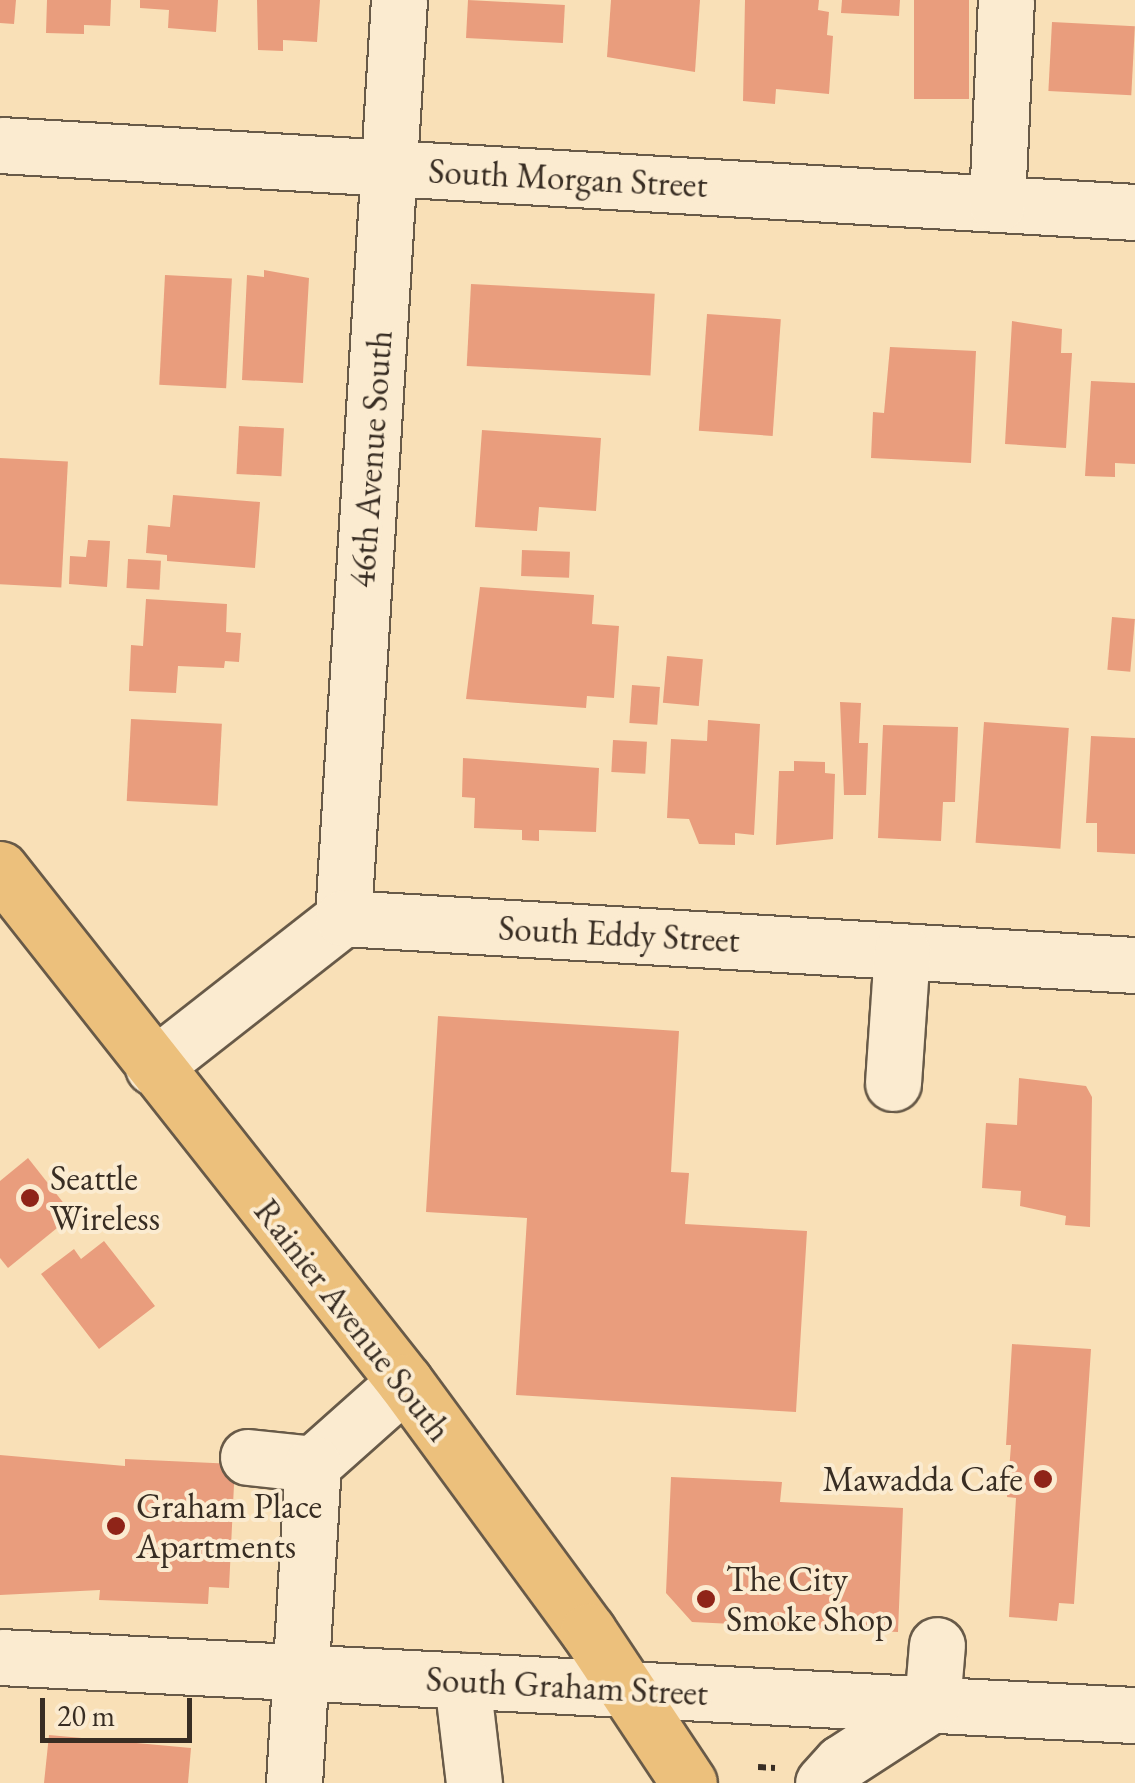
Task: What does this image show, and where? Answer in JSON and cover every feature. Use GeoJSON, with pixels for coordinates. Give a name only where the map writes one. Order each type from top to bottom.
{"type":"FeatureCollection","features":[{"type":"Feature","properties":{"kind":"main road","name":"Rainier Avenue South"},"geometry":{"type":"LineString","coordinates":[[6,888],[405,1382],[629,1689],[689,1783]]}},
{"type":"Feature","properties":{"kind":"street","name":"46th Avenue South"},"geometry":{"type":"LineString","coordinates":[[343,918],[399,0]]}},
{"type":"Feature","properties":{"kind":"street"},"geometry":{"type":"LineString","coordinates":[[998,204],[1006,0]]}},
{"type":"Feature","properties":{"kind":"street","name":"South Morgan Street"},"geometry":{"type":"LineString","coordinates":[[0,145],[1135,212]]}},
{"type":"Feature","properties":{"kind":"street"},"geometry":{"type":"LineString","coordinates":[[153,1066],[343,918]]}},
{"type":"Feature","properties":{"kind":"street","name":"South Eddy Street"},"geometry":{"type":"LineString","coordinates":[[343,918],[1135,966]]}},
{"type":"Feature","properties":{"kind":"street"},"geometry":{"type":"LineString","coordinates":[[893,1083],[902,951]]}},
{"type":"Feature","properties":{"kind":"street"},"geometry":{"type":"LineString","coordinates":[[294,1783],[313,1464],[405,1382]]}},
{"type":"Feature","properties":{"kind":"street"},"geometry":{"type":"LineString","coordinates":[[248,1457],[313,1464]]}},
{"type":"Feature","properties":{"kind":"street"},"geometry":{"type":"LineString","coordinates":[[823,1783],[842,1763],[932,1704],[937,1645]]}},
{"type":"Feature","properties":{"kind":"street","name":"South Graham Street"},"geometry":{"type":"LineString","coordinates":[[0,1657],[1135,1714]]}},
{"type":"Feature","properties":{"kind":"street"},"geometry":{"type":"LineString","coordinates":[[462,1680],[474,1783]]}},
{"type":"Feature","properties":{"kind":"path"},"geometry":{"type":"LineString","coordinates":[[758,1767],[775,1768],[767,1757]]}},
{"type":"Feature","properties":{"kind":"building"},"geometry":{"type":"Polygon","coordinates":[[[0,0],[16,0],[14,24],[0,23],[0,0]]]}},
{"type":"Feature","properties":{"kind":"building"},"geometry":{"type":"Polygon","coordinates":[[[47,0],[111,0],[110,26],[84,25],[84,34],[46,33],[47,0]]]}},
{"type":"Feature","properties":{"kind":"building"},"geometry":{"type":"Polygon","coordinates":[[[140,0],[218,0],[216,32],[168,28],[169,10],[140,8],[140,0]]]}},
{"type":"Feature","properties":{"kind":"building"},"geometry":{"type":"Polygon","coordinates":[[[257,0],[320,0],[317,42],[283,40],[283,51],[258,50],[257,0]]]}},
{"type":"Feature","properties":{"kind":"building"},"geometry":{"type":"Polygon","coordinates":[[[468,0],[565,5],[563,43],[466,38],[468,0]]]}},
{"type":"Feature","properties":{"kind":"building"},"geometry":{"type":"Polygon","coordinates":[[[611,0],[700,0],[695,72],[607,57],[611,0]]]}},
{"type":"Feature","properties":{"kind":"building"},"geometry":{"type":"Polygon","coordinates":[[[745,0],[819,0],[818,10],[829,12],[827,35],[833,36],[829,94],[776,89],[775,104],[743,101],[745,0]]]}},
{"type":"Feature","properties":{"kind":"building"},"geometry":{"type":"Polygon","coordinates":[[[842,0],[900,0],[899,16],[841,13],[842,0]]]}},
{"type":"Feature","properties":{"kind":"building"},"geometry":{"type":"Polygon","coordinates":[[[914,0],[969,0],[969,99],[914,99],[914,0]]]}},
{"type":"Feature","properties":{"kind":"building"},"geometry":{"type":"Polygon","coordinates":[[[1052,22],[1135,26],[1131,95],[1048,91],[1052,22]]]}},
{"type":"Feature","properties":{"kind":"building"},"geometry":{"type":"Polygon","coordinates":[[[264,270],[309,278],[303,383],[242,380],[247,275],[264,277],[264,270]]]}},
{"type":"Feature","properties":{"kind":"building"},"geometry":{"type":"Polygon","coordinates":[[[165,275],[232,279],[226,388],[159,385],[165,275]]]}},
{"type":"Feature","properties":{"kind":"building"},"geometry":{"type":"Polygon","coordinates":[[[471,284],[655,294],[650,376],[467,366],[471,284]]]}},
{"type":"Feature","properties":{"kind":"building"},"geometry":{"type":"Polygon","coordinates":[[[707,314],[781,319],[773,436],[699,431],[707,314]]]}},
{"type":"Feature","properties":{"kind":"building"},"geometry":{"type":"Polygon","coordinates":[[[1012,321],[1062,329],[1061,353],[1072,353],[1066,448],[1005,444],[1012,321]]]}},
{"type":"Feature","properties":{"kind":"building"},"geometry":{"type":"Polygon","coordinates":[[[890,347],[976,351],[971,463],[871,458],[873,412],[884,413],[890,347]]]}},
{"type":"Feature","properties":{"kind":"building"},"geometry":{"type":"Polygon","coordinates":[[[1091,381],[1135,383],[1135,464],[1115,463],[1115,477],[1085,476],[1091,381]]]}},
{"type":"Feature","properties":{"kind":"building"},"geometry":{"type":"Polygon","coordinates":[[[239,426],[284,428],[281,476],[236,474],[239,426]]]}},
{"type":"Feature","properties":{"kind":"building"},"geometry":{"type":"Polygon","coordinates":[[[482,430],[601,438],[596,511],[539,507],[537,531],[475,527],[482,430]]]}},
{"type":"Feature","properties":{"kind":"building"},"geometry":{"type":"Polygon","coordinates":[[[0,458],[68,462],[61,587],[0,584],[0,458]]]}},
{"type":"Feature","properties":{"kind":"building"},"geometry":{"type":"Polygon","coordinates":[[[173,495],[260,502],[255,568],[167,561],[167,555],[146,553],[148,525],[170,527],[173,495]]]}},
{"type":"Feature","properties":{"kind":"building"},"geometry":{"type":"Polygon","coordinates":[[[88,540],[110,541],[107,587],[69,584],[70,556],[86,557],[88,540]]]}},
{"type":"Feature","properties":{"kind":"building"},"geometry":{"type":"Polygon","coordinates":[[[522,550],[570,552],[569,578],[521,576],[522,550]]]}},
{"type":"Feature","properties":{"kind":"building"},"geometry":{"type":"Polygon","coordinates":[[[128,559],[161,561],[159,590],[126,588],[128,559]]]}},
{"type":"Feature","properties":{"kind":"building"},"geometry":{"type":"Polygon","coordinates":[[[480,587],[594,595],[592,624],[619,626],[614,698],[587,696],[586,708],[466,699],[480,587]]]}},
{"type":"Feature","properties":{"kind":"building"},"geometry":{"type":"Polygon","coordinates":[[[146,599],[227,604],[226,632],[241,633],[239,662],[225,661],[224,668],[178,666],[176,693],[129,691],[131,645],[143,646],[146,599]]]}},
{"type":"Feature","properties":{"kind":"building"},"geometry":{"type":"Polygon","coordinates":[[[1112,617],[1135,619],[1130,672],[1107,670],[1112,617]]]}},
{"type":"Feature","properties":{"kind":"building"},"geometry":{"type":"Polygon","coordinates":[[[667,656],[703,659],[699,706],[663,703],[667,656]]]}},
{"type":"Feature","properties":{"kind":"building"},"geometry":{"type":"Polygon","coordinates":[[[632,685],[660,687],[657,725],[629,723],[632,685]]]}},
{"type":"Feature","properties":{"kind":"building"},"geometry":{"type":"Polygon","coordinates":[[[840,702],[861,703],[859,743],[868,743],[866,795],[844,795],[840,702]]]}},
{"type":"Feature","properties":{"kind":"building"},"geometry":{"type":"Polygon","coordinates":[[[131,719],[222,724],[218,806],[127,801],[131,719]]]}},
{"type":"Feature","properties":{"kind":"building"},"geometry":{"type":"Polygon","coordinates":[[[708,720],[760,724],[754,835],[735,833],[735,845],[699,844],[689,819],[667,818],[671,739],[707,741],[708,720]]]}},
{"type":"Feature","properties":{"kind":"building"},"geometry":{"type":"Polygon","coordinates":[[[984,722],[1069,728],[1060,849],[976,843],[984,722]]]}},
{"type":"Feature","properties":{"kind":"building"},"geometry":{"type":"Polygon","coordinates":[[[883,725],[958,727],[955,802],[943,802],[941,841],[878,838],[883,725]]]}},
{"type":"Feature","properties":{"kind":"building"},"geometry":{"type":"Polygon","coordinates":[[[1091,736],[1135,738],[1135,854],[1097,852],[1097,823],[1086,823],[1091,736]]]}},
{"type":"Feature","properties":{"kind":"building"},"geometry":{"type":"Polygon","coordinates":[[[613,740],[647,742],[645,774],[611,772],[613,740]]]}},
{"type":"Feature","properties":{"kind":"building"},"geometry":{"type":"Polygon","coordinates":[[[463,758],[599,768],[596,832],[539,830],[539,841],[522,840],[522,830],[474,828],[475,798],[462,797],[463,758]]]}},
{"type":"Feature","properties":{"kind":"building"},"geometry":{"type":"Polygon","coordinates":[[[794,761],[825,762],[825,773],[835,774],[833,839],[776,845],[779,771],[794,771],[794,761]]]}},
{"type":"Feature","properties":{"kind":"building"},"geometry":{"type":"Polygon","coordinates":[[[438,1016],[679,1031],[671,1172],[689,1173],[685,1224],[807,1231],[796,1412],[516,1395],[527,1218],[426,1212],[438,1016]]]}},
{"type":"Feature","properties":{"kind":"building"},"geometry":{"type":"Polygon","coordinates":[[[1019,1078],[1086,1086],[1092,1097],[1090,1227],[1065,1225],[1066,1216],[1020,1206],[1021,1191],[982,1188],[986,1123],[1017,1125],[1019,1078]]]}},
{"type":"Feature","properties":{"kind":"building","name":"Seattle Wireless"},"geometry":{"type":"Polygon","coordinates":[[[28,1158],[73,1215],[8,1268],[0,1258],[0,1181],[28,1158]]]}},
{"type":"Feature","properties":{"kind":"building"},"geometry":{"type":"Polygon","coordinates":[[[104,1241],[155,1306],[99,1349],[41,1274],[74,1249],[81,1259],[104,1241]]]}},
{"type":"Feature","properties":{"kind":"building"},"geometry":{"type":"Polygon","coordinates":[[[1012,1344],[1091,1349],[1074,1604],[1059,1603],[1057,1621],[1009,1617],[1016,1498],[1007,1497],[1012,1344]]]}},
{"type":"Feature","properties":{"kind":"building","name":"Graham Place Apartments"},"geometry":{"type":"Polygon","coordinates":[[[0,1455],[125,1466],[125,1459],[235,1464],[229,1588],[209,1587],[208,1604],[99,1600],[100,1590],[0,1595],[0,1455]]]}},
{"type":"Feature","properties":{"kind":"building"},"geometry":{"type":"Polygon","coordinates":[[[671,1477],[782,1482],[780,1502],[903,1508],[898,1632],[692,1622],[666,1593],[671,1477]]]}},
{"type":"Feature","properties":{"kind":"building"},"geometry":{"type":"Polygon","coordinates":[[[49,1735],[191,1748],[188,1783],[44,1783],[49,1735]]]}},
{"type":"Feature","properties":{"kind":"place","name":"Seattle Wireless"},"geometry":{"type":"Point","coordinates":[30,1198]}},
{"type":"Feature","properties":{"kind":"place","name":"Mawadda Cafe"},"geometry":{"type":"Point","coordinates":[1043,1479]}},
{"type":"Feature","properties":{"kind":"place","name":"Graham Place Apartments"},"geometry":{"type":"Point","coordinates":[116,1526]}},
{"type":"Feature","properties":{"kind":"place","name":"The City Smoke Shop"},"geometry":{"type":"Point","coordinates":[706,1599]}}]}
